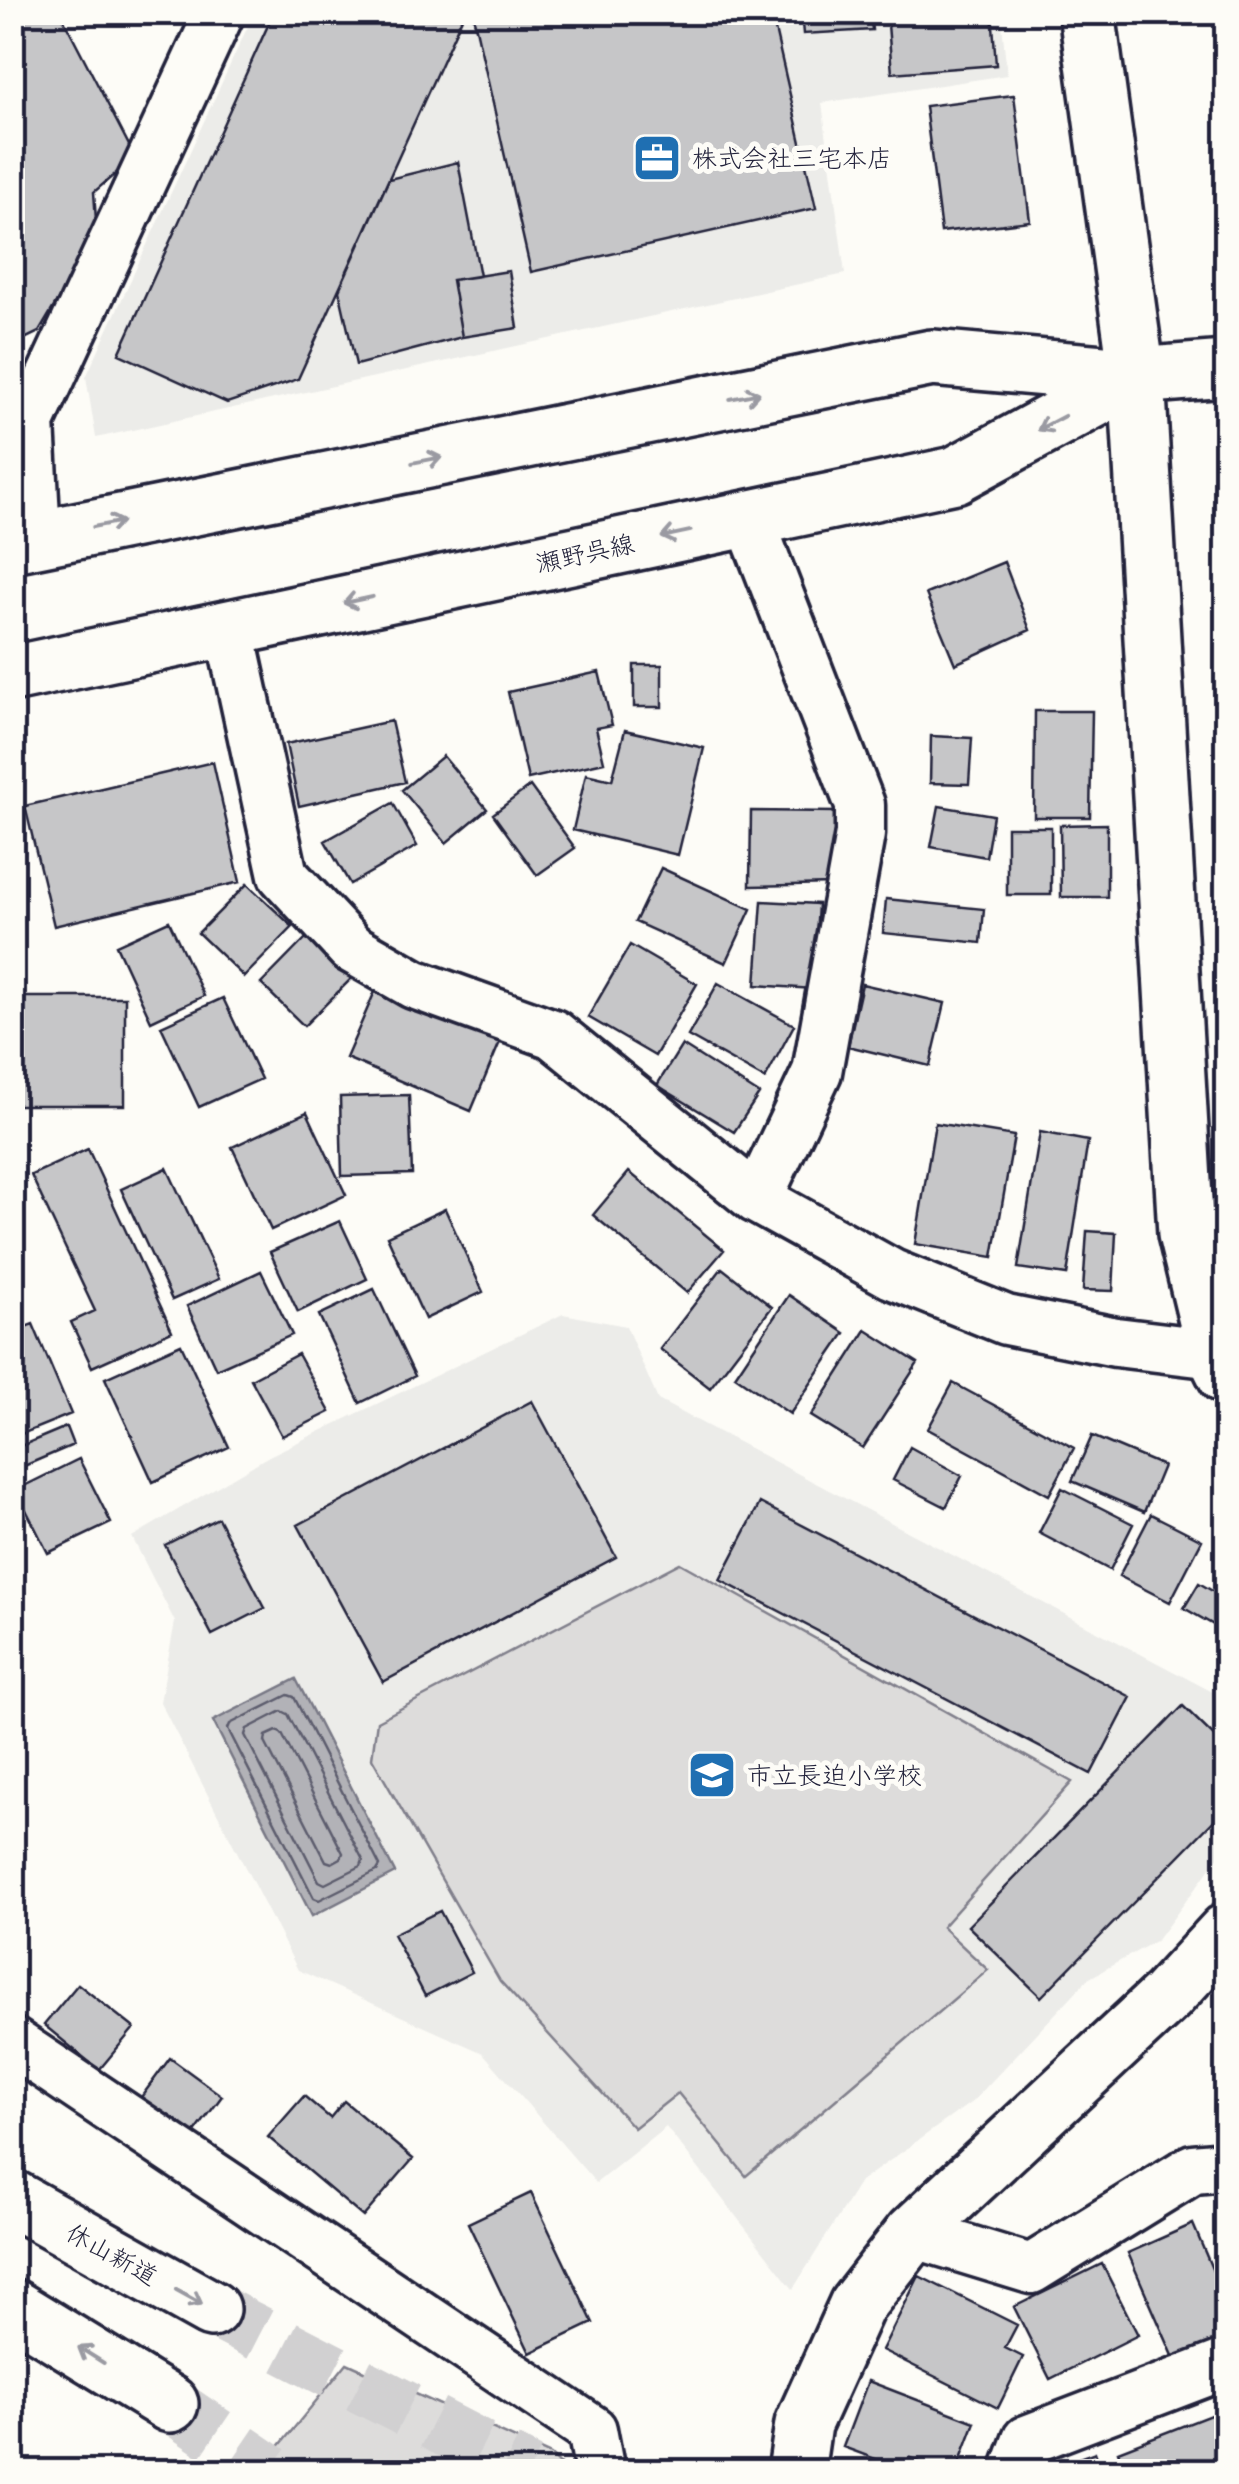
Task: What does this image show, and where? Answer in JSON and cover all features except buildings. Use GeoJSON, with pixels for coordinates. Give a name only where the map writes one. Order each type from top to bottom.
{"type":"FeatureCollection","features":[{"type":"Feature","properties":{"kind":"main road"},"geometry":{"type":"LineString","coordinates":[[1087,12],[1137,376],[1186,1234],[1221,1365]]}},
{"type":"Feature","properties":{"kind":"main road","name":"瀬野呉線"},"geometry":{"type":"LineString","coordinates":[[24,541],[932,358],[1137,376],[1226,369]]}},
{"type":"Feature","properties":{"kind":"main road","name":"瀬野呉線"},"geometry":{"type":"LineString","coordinates":[[12,674],[955,475],[1137,376]]}},
{"type":"Feature","properties":{"kind":"main road"},"geometry":{"type":"LineString","coordinates":[[796,2472],[803,2424],[857,2306],[913,2232],[1168,1996],[1226,1932]]}},
{"type":"Feature","properties":{"kind":"main road","name":"休山新道"},"geometry":{"type":"LineString","coordinates":[[12,2198],[211,2310]]}},
{"type":"Feature","properties":{"kind":"main road"},"geometry":{"type":"LineString","coordinates":[[12,2307],[170,2404]]}},
{"type":"Feature","properties":{"kind":"street"},"geometry":{"type":"LineString","coordinates":[[24,541],[30,422],[220,12]]}},
{"type":"Feature","properties":{"kind":"street"},"geometry":{"type":"LineString","coordinates":[[749,518],[860,804],[860,834],[817,1072],[757,1199]]}},
{"type":"Feature","properties":{"kind":"street"},"geometry":{"type":"LineString","coordinates":[[229,628],[283,876],[350,948],[414,984],[553,1034],[757,1199],[892,1274],[1006,1320],[1221,1365]]}},
{"type":"Feature","properties":{"kind":"street"},"geometry":{"type":"LineString","coordinates":[[12,2042],[592,2430],[600,2472]]}},
{"type":"Feature","properties":{"kind":"street"},"geometry":{"type":"LineString","coordinates":[[913,2232],[1031,2269],[1193,2169],[1226,2166]]}},
{"type":"Feature","properties":{"kind":"street"},"geometry":{"type":"LineString","coordinates":[[1015,2472],[1027,2440],[1226,2364]]}},
{"type":"Feature","properties":{"kind":"shaded area","name":"株式会社三宅本店"},"geometry":{"type":"Polygon","coordinates":[[[254,13],[1001,13],[1007,75],[822,103],[845,274],[96,438],[86,377],[254,13]]]}},
{"type":"Feature","properties":{"kind":"shaded area","name":"市立長迫小学校"},"geometry":{"type":"Polygon","coordinates":[[[563,1314],[626,1326],[658,1400],[1226,1699],[1226,1847],[1157,1940],[1088,1979],[973,2101],[860,2182],[793,2289],[666,2127],[596,2183],[483,2053],[298,1970],[160,1702],[175,1622],[132,1537],[269,1456],[563,1314]]]}},
{"type":"Feature","properties":{"kind":"shaded area"},"geometry":{"type":"Polygon","coordinates":[[[680,1563],[1072,1782],[942,1927],[988,1970],[746,2176],[678,2093],[634,2128],[500,1981],[372,1758],[377,1721],[680,1563]]]}},
{"type":"Feature","properties":{"kind":"shaded area"},"geometry":{"type":"Polygon","coordinates":[[[347,2363],[551,2455],[566,2471],[259,2471],[347,2363]]]}},
{"type":"Feature","properties":{"kind":"water"},"geometry":{"type":"Polygon","coordinates":[[[296,1679],[395,1873],[312,1916],[213,1721],[296,1679]]]}},
{"type":"Feature","properties":{"kind":"tunnel"},"geometry":{"type":"LineString","coordinates":[[211,2309],[529,2472]]}},
{"type":"Feature","properties":{"kind":"tunnel"},"geometry":{"type":"LineString","coordinates":[[170,2404],[270,2472]]}},
{"type":"Feature","properties":{"kind":"place","name":"株式会社三宅本店"},"geometry":{"type":"Point","coordinates":[657,158]}},
{"type":"Feature","properties":{"kind":"place","name":"市立長迫小学校"},"geometry":{"type":"Point","coordinates":[712,1775]}}]}
